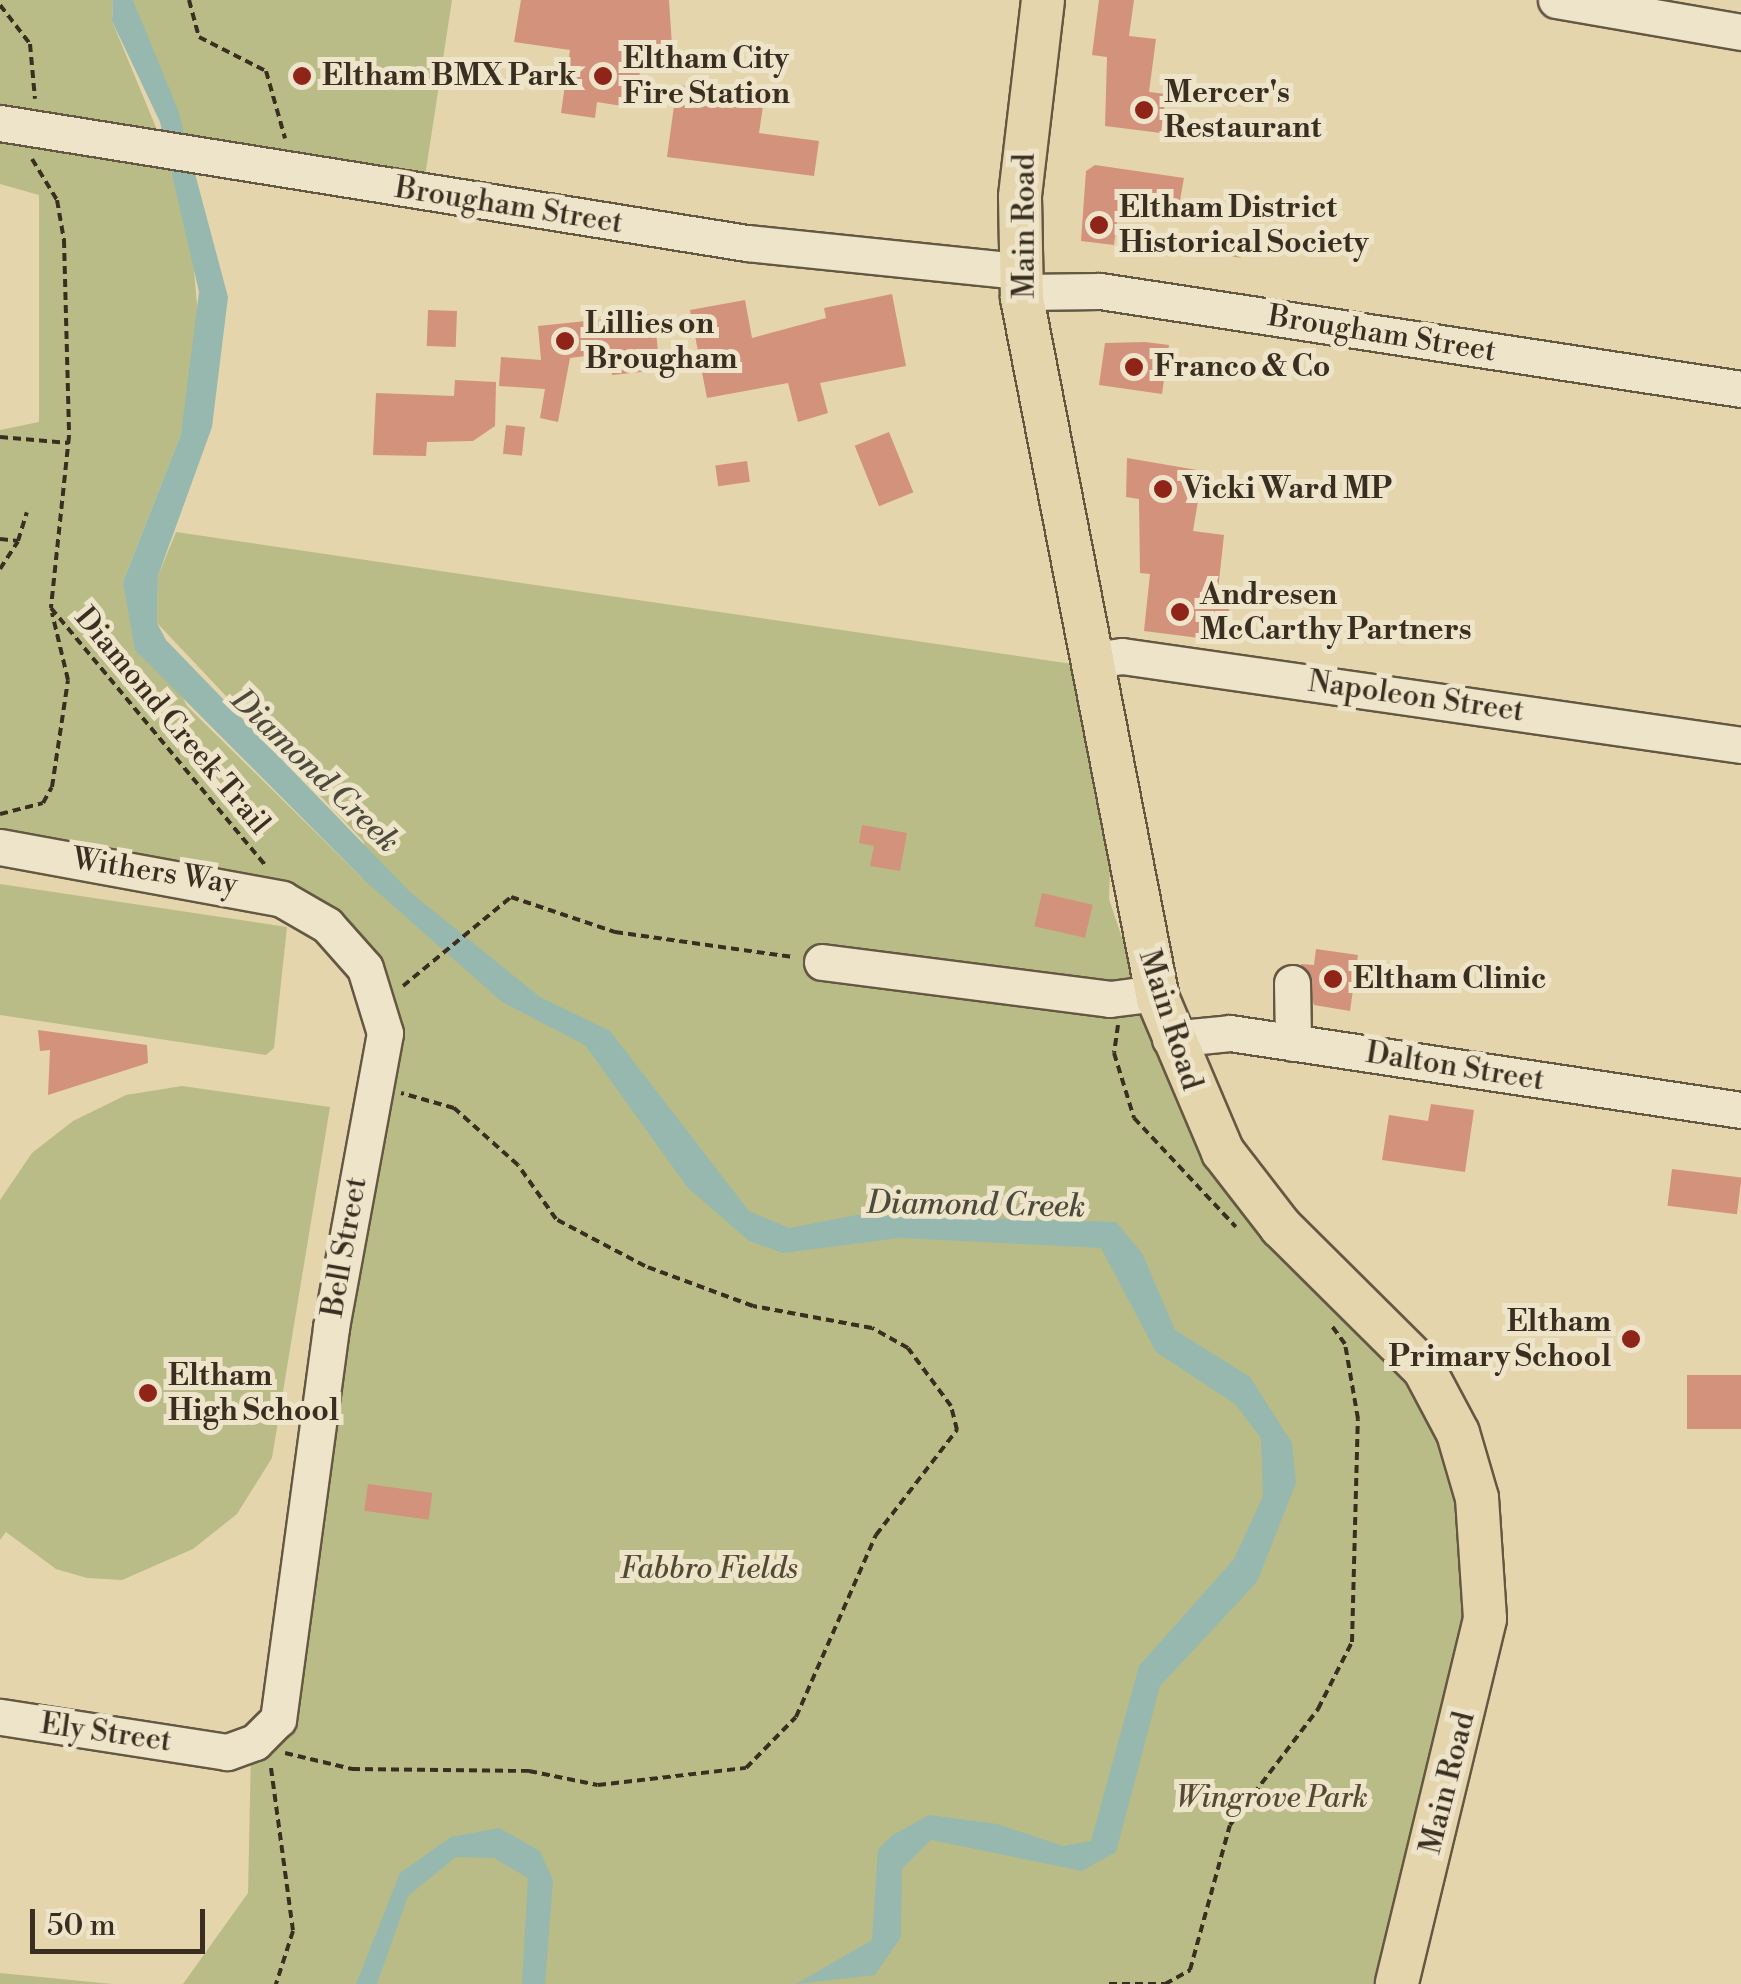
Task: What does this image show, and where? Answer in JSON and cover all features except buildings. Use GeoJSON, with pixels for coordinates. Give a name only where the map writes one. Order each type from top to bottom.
{"type":"FeatureCollection","features":[{"type":"Feature","properties":{"kind":"main road","name":"Main Road"},"geometry":{"type":"LineString","coordinates":[[1043,0],[1021,282],[1090,660],[1140,996],[1170,1038],[1242,1180],[1401,1340],[1443,1400],[1470,1466],[1485,1619],[1402,1971]]}},
{"type":"Feature","properties":{"kind":"street"},"geometry":{"type":"LineString","coordinates":[[1556,0],[1741,32]]}},
{"type":"Feature","properties":{"kind":"street","name":"Brougham Street"},"geometry":{"type":"LineString","coordinates":[[0,124],[766,246],[1100,291],[1741,388]]}},
{"type":"Feature","properties":{"kind":"street","name":"Napoleon Street"},"geometry":{"type":"LineString","coordinates":[[1090,660],[1122,656],[1741,744]]}},
{"type":"Feature","properties":{"kind":"street","name":"Withers Way"},"geometry":{"type":"LineString","coordinates":[[0,847],[245,886],[304,913],[376,982]]}},
{"type":"Feature","properties":{"kind":"street"},"geometry":{"type":"LineString","coordinates":[[822,962],[1140,996]]}},
{"type":"Feature","properties":{"kind":"street","name":"Bell Street"},"geometry":{"type":"LineString","coordinates":[[259,1741],[282,1709],[283,1678],[385,1068],[385,1027],[376,982]]}},
{"type":"Feature","properties":{"kind":"street"},"geometry":{"type":"LineString","coordinates":[[1292,983],[1293,1042]]}},
{"type":"Feature","properties":{"kind":"street","name":"Dalton Street"},"geometry":{"type":"LineString","coordinates":[[1170,1038],[1208,1032],[1293,1042],[1741,1110]]}},
{"type":"Feature","properties":{"kind":"street","name":"Ely Street"},"geometry":{"type":"LineString","coordinates":[[0,1718],[212,1747],[259,1741]]}},
{"type":"Feature","properties":{"kind":"path"},"geometry":{"type":"LineString","coordinates":[[188,0],[199,37],[266,71],[286,140]]}},
{"type":"Feature","properties":{"kind":"path"},"geometry":{"type":"LineString","coordinates":[[0,5],[20,24],[34,65]]}},
{"type":"Feature","properties":{"kind":"path","name":"Diamond Creek Trail"},"geometry":{"type":"LineString","coordinates":[[32,147],[62,215],[68,443],[51,608],[254,856],[282,874]]}},
{"type":"Feature","properties":{"kind":"path"},"geometry":{"type":"LineString","coordinates":[[0,437],[68,443]]}},
{"type":"Feature","properties":{"kind":"path"},"geometry":{"type":"LineString","coordinates":[[0,568],[18,541],[27,512]]}},
{"type":"Feature","properties":{"kind":"path"},"geometry":{"type":"LineString","coordinates":[[0,539],[18,541]]}},
{"type":"Feature","properties":{"kind":"path"},"geometry":{"type":"LineString","coordinates":[[0,814],[43,803],[52,787],[68,680],[51,608]]}},
{"type":"Feature","properties":{"kind":"path"},"geometry":{"type":"LineString","coordinates":[[376,982],[501,901],[523,899],[616,932],[822,962]]}},
{"type":"Feature","properties":{"kind":"path"},"geometry":{"type":"LineString","coordinates":[[1140,996],[1114,1054],[1134,1118],[1246,1238]]}},
{"type":"Feature","properties":{"kind":"path"},"geometry":{"type":"LineString","coordinates":[[259,1741],[352,1769],[529,1772],[598,1785],[746,1768],[796,1717],[876,1535],[956,1430],[925,1366],[884,1333],[754,1306],[645,1266],[556,1219],[518,1164],[454,1108],[390,1090],[385,1068]]}},
{"type":"Feature","properties":{"kind":"path"},"geometry":{"type":"LineString","coordinates":[[1108,1984],[1164,1984],[1190,1970],[1230,1826],[1318,1709],[1352,1642],[1358,1419],[1344,1344],[1324,1316]]}},
{"type":"Feature","properties":{"kind":"path"},"geometry":{"type":"LineString","coordinates":[[259,1741],[271,1780],[293,1931],[276,1984]]}},
{"type":"Feature","properties":{"kind":"green space"},"geometry":{"type":"Polygon","coordinates":[[[0,0],[113,0],[112,21],[162,142],[0,111],[0,0]]]}},
{"type":"Feature","properties":{"kind":"green space","name":"Eltham BMX Park"},"geometry":{"type":"Polygon","coordinates":[[[133,0],[452,0],[424,183],[189,146],[133,0]]]}},
{"type":"Feature","properties":{"kind":"green space"},"geometry":{"type":"Polygon","coordinates":[[[0,136],[166,157],[190,225],[199,327],[181,434],[123,582],[187,706],[363,879],[364,842],[157,623],[158,576],[176,532],[1079,665],[1111,839],[1109,899],[1177,1102],[1391,1347],[1449,1445],[1473,1593],[1389,1958],[1374,1984],[183,1984],[248,1893],[251,1751],[263,1742],[390,1049],[347,934],[0,836],[0,430],[39,422],[39,195],[0,184],[0,136]]]}},
{"type":"Feature","properties":{"kind":"green space"},"geometry":{"type":"Polygon","coordinates":[[[0,884],[287,927],[274,1048],[266,1055],[0,1015],[0,884]]]}},
{"type":"Feature","properties":{"kind":"green space"},"geometry":{"type":"Polygon","coordinates":[[[182,1086],[330,1107],[272,1458],[237,1514],[193,1549],[122,1580],[87,1578],[56,1569],[6,1532],[0,1540],[0,1200],[32,1153],[73,1121],[126,1095],[182,1086]]]}},
{"type":"Feature","properties":{"kind":"green space"},"geometry":{"type":"Polygon","coordinates":[[[0,1973],[112,1984],[0,1984],[0,1973]]]}},
{"type":"Feature","properties":{"kind":"water"},"geometry":{"type":"Polygon","coordinates":[[[113,0],[133,0],[178,110],[228,297],[212,427],[158,576],[157,623],[166,640],[410,892],[540,997],[610,1031],[749,1211],[789,1228],[857,1215],[1116,1222],[1142,1253],[1175,1330],[1250,1377],[1292,1443],[1296,1483],[1257,1582],[1160,1686],[1116,1852],[1082,1871],[931,1840],[902,1869],[901,1937],[875,1975],[796,1984],[872,1940],[878,1850],[891,1836],[929,1815],[997,1824],[1063,1846],[1091,1841],[1139,1666],[1234,1559],[1263,1496],[1261,1438],[1235,1404],[1156,1352],[1101,1248],[900,1238],[783,1253],[749,1241],[688,1188],[585,1045],[502,1002],[364,880],[135,650],[123,582],[181,434],[199,292],[160,122],[112,21],[113,0]]]}},
{"type":"Feature","properties":{"kind":"water"},"geometry":{"type":"Polygon","coordinates":[[[499,1828],[540,1851],[553,1880],[545,1984],[522,1984],[528,1878],[494,1858],[456,1857],[408,1896],[377,1984],[356,1984],[400,1873],[451,1837],[499,1828]]]}},
{"type":"Feature","properties":{"kind":"place","name":"Eltham BMX Park"},"geometry":{"type":"Point","coordinates":[302,76]}},
{"type":"Feature","properties":{"kind":"place","name":"Eltham City Fire Station"},"geometry":{"type":"Point","coordinates":[603,76]}},
{"type":"Feature","properties":{"kind":"place","name":"Mercer's Restaurant"},"geometry":{"type":"Point","coordinates":[1144,110]}},
{"type":"Feature","properties":{"kind":"place","name":"Eltham District Historical Society"},"geometry":{"type":"Point","coordinates":[1099,225]}},
{"type":"Feature","properties":{"kind":"place","name":"Lillies on Brougham"},"geometry":{"type":"Point","coordinates":[565,341]}},
{"type":"Feature","properties":{"kind":"place","name":"Franco & Co"},"geometry":{"type":"Point","coordinates":[1134,367]}},
{"type":"Feature","properties":{"kind":"place","name":"Vicki Ward MP"},"geometry":{"type":"Point","coordinates":[1163,489]}},
{"type":"Feature","properties":{"kind":"place","name":"Andresen McCarthy Partners"},"geometry":{"type":"Point","coordinates":[1180,612]}},
{"type":"Feature","properties":{"kind":"place","name":"Eltham Clinic"},"geometry":{"type":"Point","coordinates":[1333,979]}},
{"type":"Feature","properties":{"kind":"place","name":"Eltham Primary School"},"geometry":{"type":"Point","coordinates":[1631,1339]}},
{"type":"Feature","properties":{"kind":"place","name":"Eltham High School"},"geometry":{"type":"Point","coordinates":[148,1393]}},
{"type":"Feature","properties":{"kind":"water label","name":"Diamond Creek"},"geometry":{"type":"Point","coordinates":[315,771]}},
{"type":"Feature","properties":{"kind":"water label","name":"Diamond Creek"},"geometry":{"type":"Point","coordinates":[976,1205]}},
{"type":"Feature","properties":{"kind":"park label","name":"Fabbro Fields"},"geometry":{"type":"Point","coordinates":[709,1569]}},
{"type":"Feature","properties":{"kind":"park label","name":"Wingrove Park"},"geometry":{"type":"Point","coordinates":[1272,1798]}}]}
